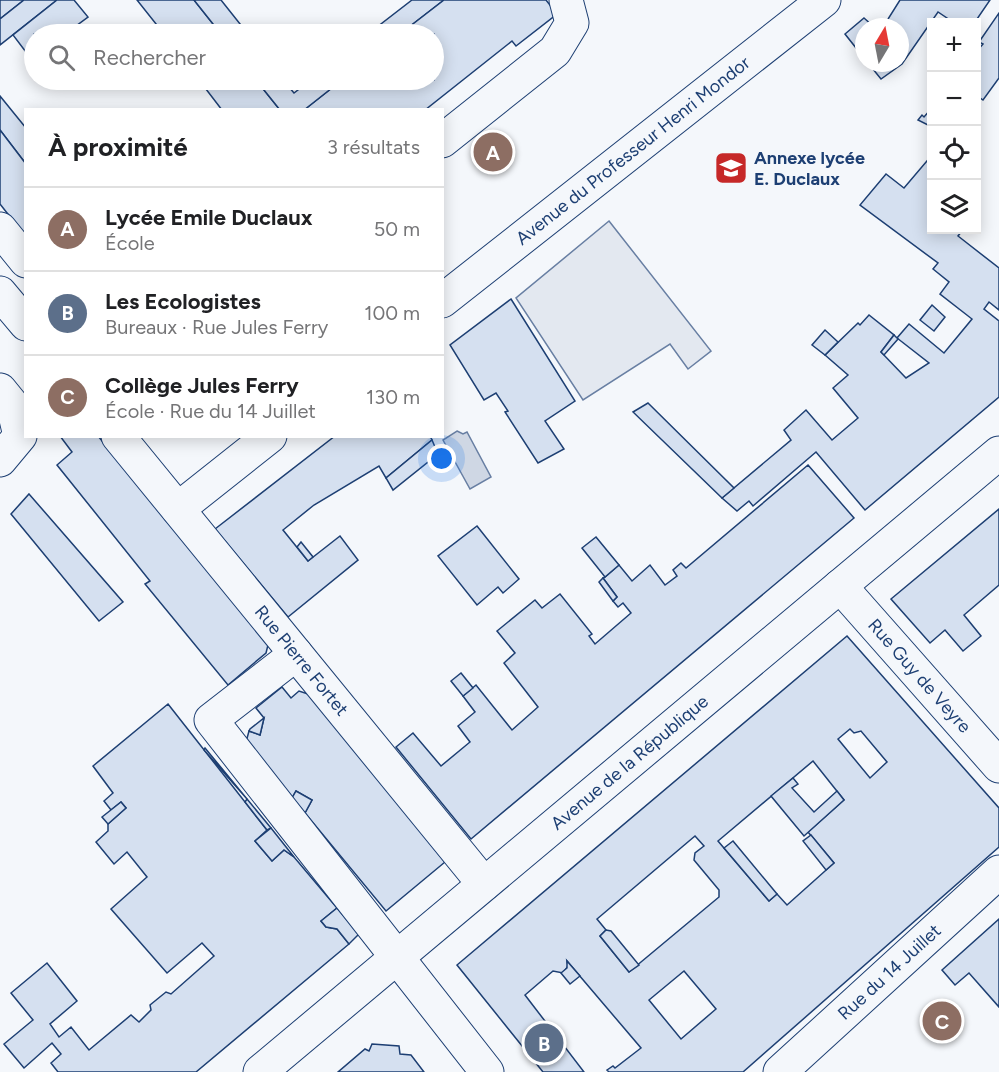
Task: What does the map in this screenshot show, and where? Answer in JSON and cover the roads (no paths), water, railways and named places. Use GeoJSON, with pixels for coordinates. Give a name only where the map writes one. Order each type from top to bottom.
{"type":"FeatureCollection","features":[{"type":"Feature","properties":{"kind":"street"},"geometry":{"type":"LineString","coordinates":[[444,139],[555,51],[572,23],[566,0]]}},
{"type":"Feature","properties":{"kind":"street","name":"Avenue du Professeur Henri Mondor"},"geometry":{"type":"LineString","coordinates":[[444,299],[824,0]]}},
{"type":"Feature","properties":{"kind":"street"},"geometry":{"type":"LineString","coordinates":[[0,229],[24,259]]}},
{"type":"Feature","properties":{"kind":"street"},"geometry":{"type":"LineString","coordinates":[[0,293],[24,322]]}},
{"type":"Feature","properties":{"kind":"street"},"geometry":{"type":"LineString","coordinates":[[0,390],[13,406],[20,436],[0,460]]}},
{"type":"Feature","properties":{"kind":"street","name":"Rue Pierre Fortet"},"geometry":{"type":"LineString","coordinates":[[120,438],[484,884]]}},
{"type":"Feature","properties":{"kind":"street"},"geometry":{"type":"LineString","coordinates":[[178,509],[267,438]]}},
{"type":"Feature","properties":{"kind":"street","name":"Avenue de la République"},"geometry":{"type":"LineString","coordinates":[[260,1072],[999,453]]}},
{"type":"Feature","properties":{"kind":"street","name":"Rue Guy de Veyre"},"geometry":{"type":"LineString","coordinates":[[840,586],[999,766]]}},
{"type":"Feature","properties":{"kind":"street"},"geometry":{"type":"LineString","coordinates":[[296,654],[211,720],[487,1072]]}},
{"type":"Feature","properties":{"kind":"street","name":"Rue du 14 Juillet"},"geometry":{"type":"LineString","coordinates":[[780,1072],[999,872]]}},
{"type":"Feature","properties":{"kind":"place","name":"Lycée Emile Duclaux"},"geometry":{"type":"Point","coordinates":[493,152]}},
{"type":"Feature","properties":{"kind":"place","name":"Annexe lycée E. Duclaux"},"geometry":{"type":"Point","coordinates":[731,168]}},
{"type":"Feature","properties":{"kind":"place","name":"Collège Jules Ferry"},"geometry":{"type":"Point","coordinates":[942,1021]}},
{"type":"Feature","properties":{"kind":"place","name":"Les Ecologistes"},"geometry":{"type":"Point","coordinates":[544,1043]}}]}
